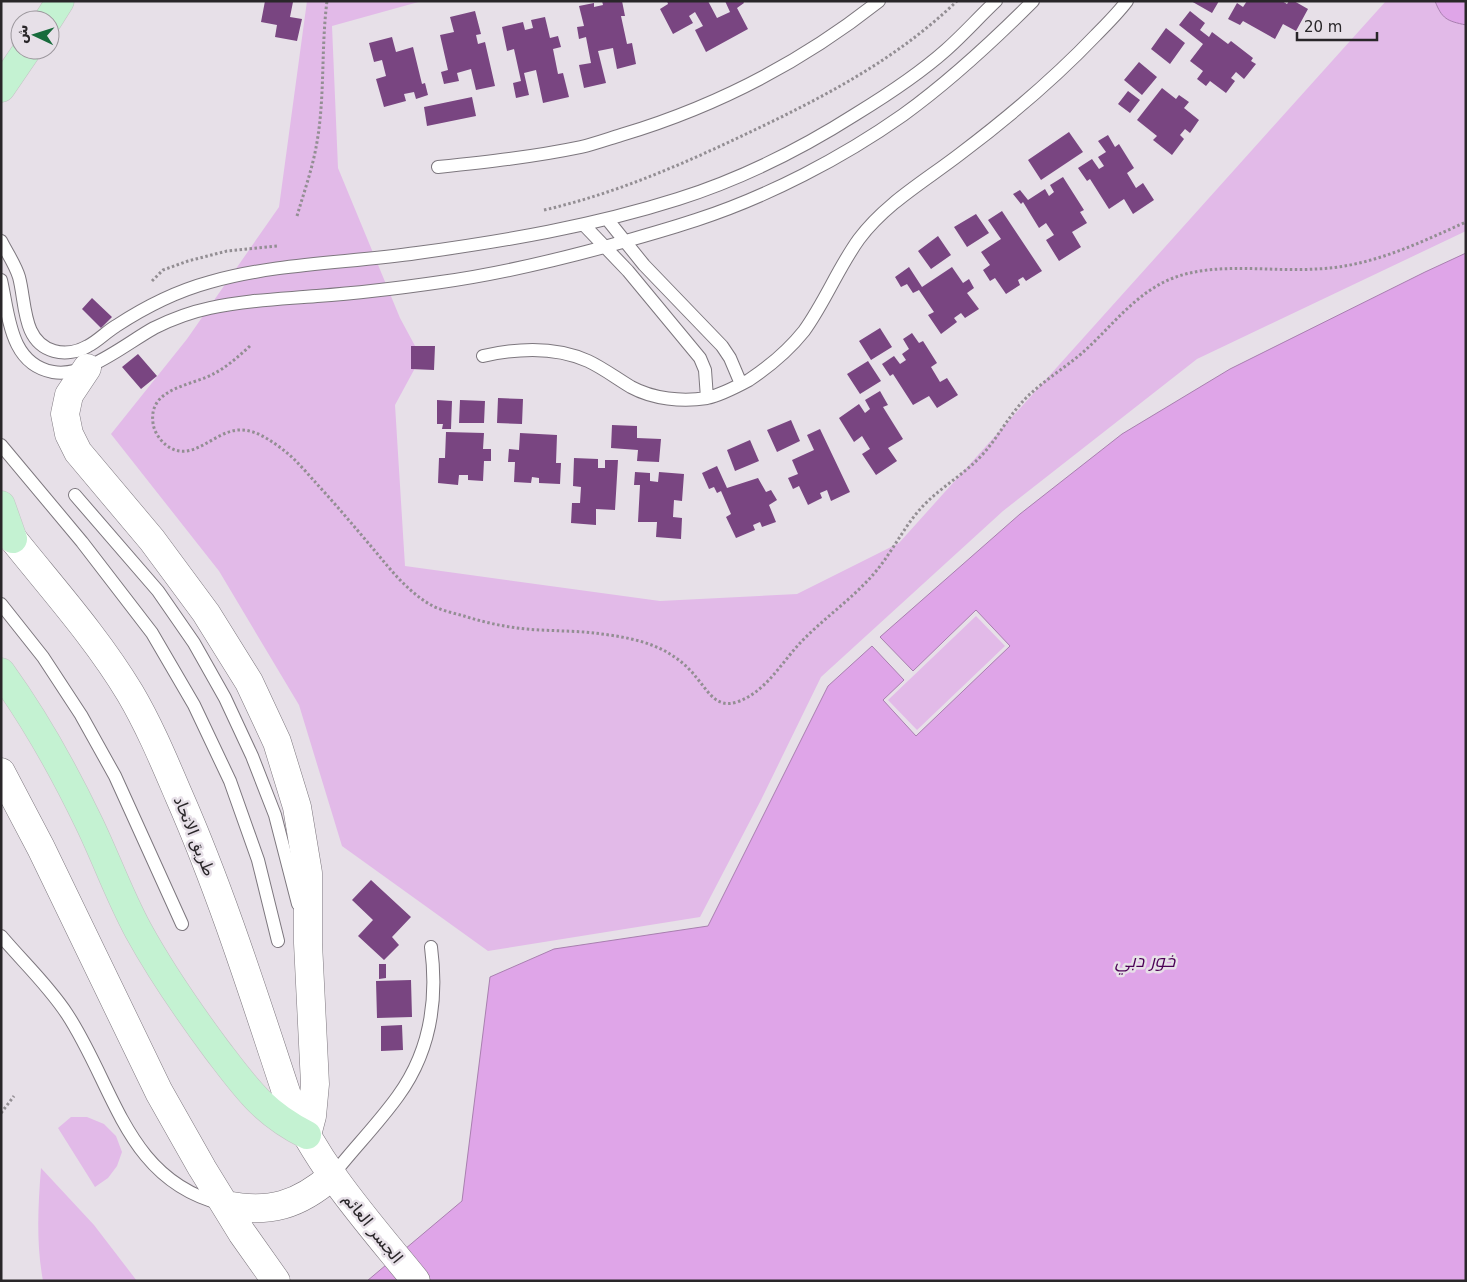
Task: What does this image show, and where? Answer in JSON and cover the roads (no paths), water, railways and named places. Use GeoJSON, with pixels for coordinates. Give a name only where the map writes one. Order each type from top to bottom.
{"type":"FeatureCollection","features":[{"type":"Feature","properties":{"kind":"main road"},"geometry":{"type":"LineString","coordinates":[[1,88],[20,60]]}},
{"type":"Feature","properties":{"kind":"main road"},"geometry":{"type":"LineString","coordinates":[[1,672],[52,753],[89,822],[137,930],[179,998],[255,1098],[276,1117],[307,1135],[312,1116],[315,1084],[308,943],[308,873],[297,806],[277,742],[249,682],[206,613],[152,540],[78,452],[69,434],[65,414],[69,395],[87,368]]}},
{"type":"Feature","properties":{"kind":"main road"},"geometry":{"type":"LineString","coordinates":[[1,505],[7,534]]}},
{"type":"Feature","properties":{"kind":"main road","name":"طريق الاتحاد"},"geometry":{"type":"LineString","coordinates":[[7,534],[89,634],[130,693],[162,757],[224,908],[288,1098],[307,1135],[332,1176]]}},
{"type":"Feature","properties":{"kind":"main road"},"geometry":{"type":"LineString","coordinates":[[1,772],[41,848],[159,1092],[242,1233],[276,1281]]}},
{"type":"Feature","properties":{"kind":"main road"},"geometry":{"type":"LineString","coordinates":[[226,1205],[245,1209],[283,1206],[301,1199],[317,1189],[332,1176]]}},
{"type":"Feature","properties":{"kind":"main road","name":"الجسر العائم"},"geometry":{"type":"LineString","coordinates":[[332,1176],[416,1281]]}},
{"type":"Feature","properties":{"kind":"lane"},"geometry":{"type":"LineString","coordinates":[[438,167],[511,160],[582,146],[653,126],[721,98],[786,65],[848,26],[879,1]]}},
{"type":"Feature","properties":{"kind":"lane"},"geometry":{"type":"LineString","coordinates":[[1,241],[18,275],[30,330],[39,343],[54,351],[70,353],[87,347],[114,327],[144,309],[174,294],[206,283],[274,268],[398,256],[523,237],[584,225],[680,198],[752,171],[820,137],[884,97],[945,51],[996,1]]}},
{"type":"Feature","properties":{"kind":"lane"},"geometry":{"type":"LineString","coordinates":[[483,356],[536,349],[562,353],[587,361],[632,388],[656,396],[682,399],[707,398],[742,384],[766,369],[787,351],[819,306],[860,238],[887,209],[917,184],[950,162],[1012,115],[1070,63],[1127,1]]}},
{"type":"Feature","properties":{"kind":"lane"},"geometry":{"type":"LineString","coordinates":[[1,280],[12,334],[20,351],[33,364],[50,372],[69,373],[87,368],[158,327],[210,308],[247,302],[395,288],[459,279],[606,248],[698,219],[769,191],[837,156],[902,115],[963,68],[1031,2]]}},
{"type":"Feature","properties":{"kind":"lane"},"geometry":{"type":"LineString","coordinates":[[607,220],[644,265],[722,346],[742,384]]}},
{"type":"Feature","properties":{"kind":"lane"},"geometry":{"type":"LineString","coordinates":[[584,225],[628,271],[700,358],[705,370],[707,398]]}},
{"type":"Feature","properties":{"kind":"lane"},"geometry":{"type":"LineString","coordinates":[[1,445],[82,542],[152,633],[194,705],[230,781],[258,860],[278,941]]}},
{"type":"Feature","properties":{"kind":"lane"},"geometry":{"type":"LineString","coordinates":[[75,495],[158,591],[194,643],[225,698],[252,756],[275,815],[308,943]]}},
{"type":"Feature","properties":{"kind":"lane"},"geometry":{"type":"LineString","coordinates":[[1,604],[43,657],[81,715],[115,776],[182,924]]}},
{"type":"Feature","properties":{"kind":"lane"},"geometry":{"type":"LineString","coordinates":[[1,936],[50,991],[67,1014],[82,1039],[112,1102],[136,1143],[150,1162],[184,1190],[204,1200],[226,1205]]}},
{"type":"Feature","properties":{"kind":"lane"},"geometry":{"type":"LineString","coordinates":[[332,1176],[398,1096],[412,1074],[430,1025],[434,999],[431,947]]}},
{"type":"Feature","properties":{"kind":"water"},"geometry":{"type":"Polygon","coordinates":[[[1435,1],[1466,1],[1466,25],[1446,18],[1440,12],[1435,1]]]}},
{"type":"Feature","properties":{"kind":"water","name":"خور دبي"},"geometry":{"type":"Polygon","coordinates":[[[1466,253],[1466,1281],[367,1281],[462,1201],[490,977],[554,949],[708,926],[828,686],[872,646],[904,680],[883,700],[916,736],[1010,646],[976,610],[913,671],[880,637],[1020,514],[1122,434],[1230,369],[1466,253]]]}}]}
